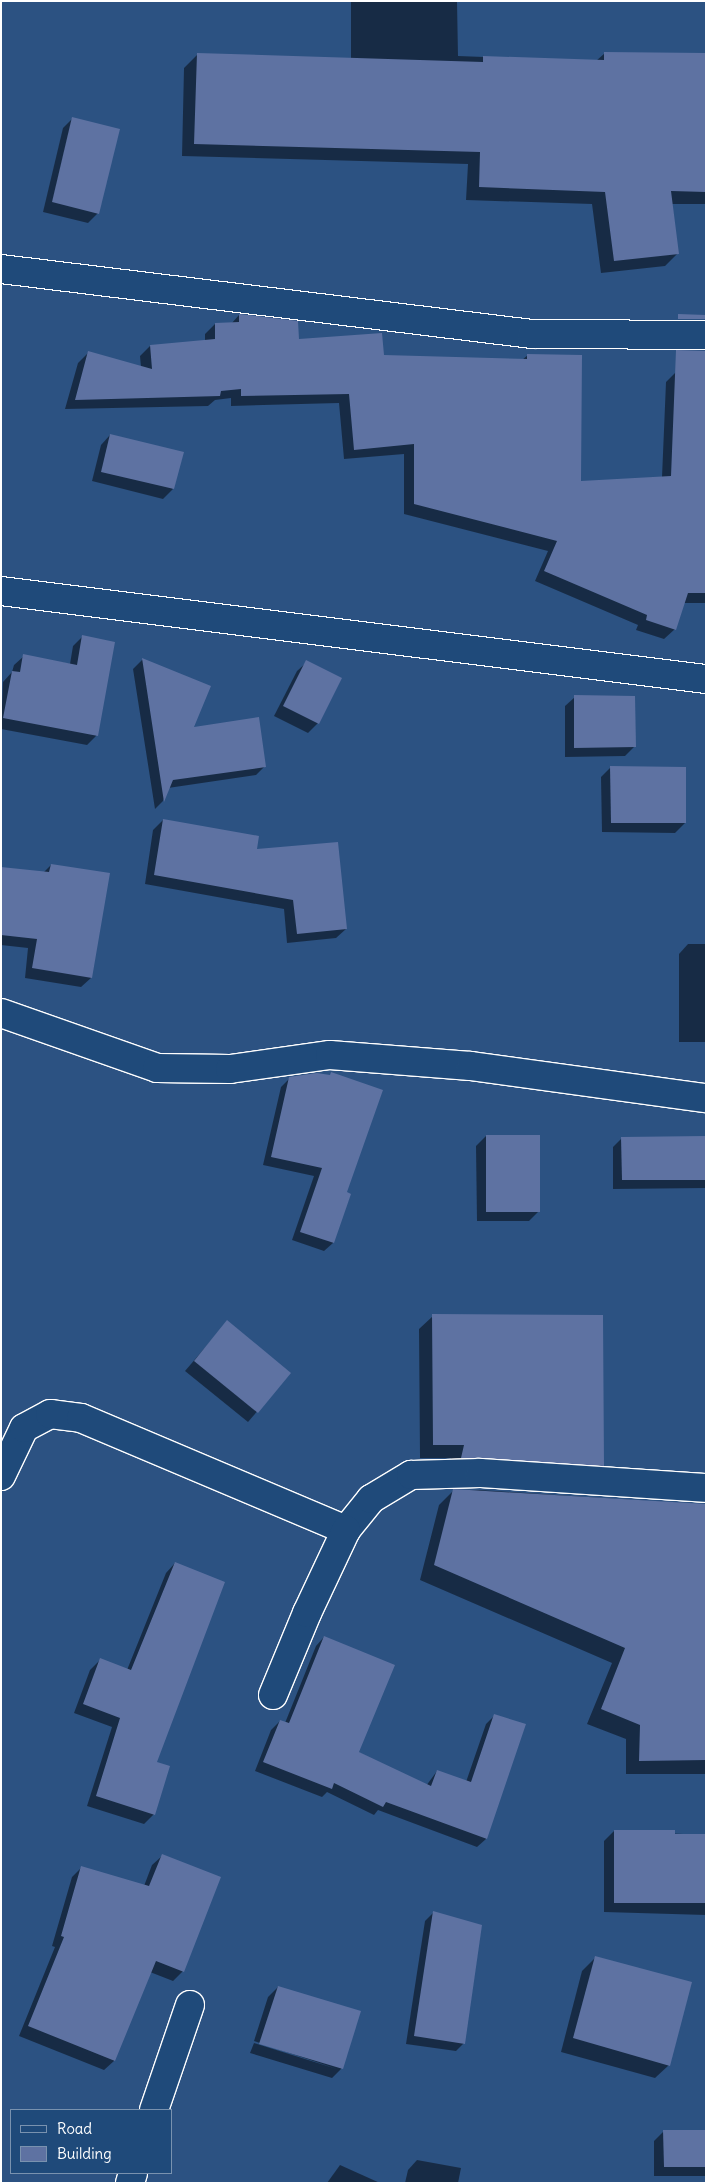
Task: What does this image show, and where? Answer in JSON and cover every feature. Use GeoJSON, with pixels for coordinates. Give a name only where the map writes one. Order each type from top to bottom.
{"type":"FeatureCollection","features":[{"type":"Feature","properties":{"kind":"street"},"geometry":{"type":"LineString","coordinates":[[1,269],[532,334],[706,335]]}},
{"type":"Feature","properties":{"kind":"street"},"geometry":{"type":"LineString","coordinates":[[1,591],[706,679]]}},
{"type":"Feature","properties":{"kind":"street"},"geometry":{"type":"LineString","coordinates":[[1,1013],[157,1068],[230,1069],[330,1055],[471,1066],[706,1098]]}},
{"type":"Feature","properties":{"kind":"street"},"geometry":{"type":"LineString","coordinates":[[1,1476],[24,1428],[50,1414],[81,1418],[346,1530]]}},
{"type":"Feature","properties":{"kind":"street"},"geometry":{"type":"LineString","coordinates":[[273,1695],[307,1613],[346,1530],[371,1499],[411,1475],[480,1473],[706,1488]]}},
{"type":"Feature","properties":{"kind":"street"},"geometry":{"type":"LineString","coordinates":[[154,2109],[190,2005]]}},
{"type":"Feature","properties":{"kind":"building"},"geometry":{"type":"Polygon","coordinates":[[[604,52],[706,53],[706,192],[671,191],[679,254],[614,261],[605,192],[479,187],[480,152],[194,144],[197,53],[483,62],[483,56],[604,60],[604,52]]]}},
{"type":"Feature","properties":{"kind":"building"},"geometry":{"type":"Polygon","coordinates":[[[72,117],[120,129],[99,214],[52,202],[72,117]]]}},
{"type":"Feature","properties":{"kind":"building"},"geometry":{"type":"Polygon","coordinates":[[[239,314],[298,321],[299,339],[382,333],[384,355],[527,359],[527,354],[582,355],[581,481],[671,476],[676,350],[706,351],[706,593],[688,593],[676,630],[646,620],[647,615],[544,571],[557,541],[414,504],[414,444],[354,450],[349,394],[241,396],[241,389],[221,391],[220,396],[75,400],[88,351],[152,369],[150,345],[215,339],[215,323],[239,322],[239,314]]]}},
{"type":"Feature","properties":{"kind":"building"},"geometry":{"type":"Polygon","coordinates":[[[678,314],[706,315],[706,319],[678,319],[678,314]]]}},
{"type":"Feature","properties":{"kind":"building"},"geometry":{"type":"Polygon","coordinates":[[[110,434],[184,452],[174,489],[101,472],[110,434]]]}},
{"type":"Feature","properties":{"kind":"building"},"geometry":{"type":"Polygon","coordinates":[[[82,635],[115,642],[98,736],[3,718],[12,671],[20,672],[23,654],[77,665],[82,635]]]}},
{"type":"Feature","properties":{"kind":"building"},"geometry":{"type":"Polygon","coordinates":[[[142,658],[211,686],[194,727],[259,717],[266,767],[173,780],[164,802],[142,658]]]}},
{"type":"Feature","properties":{"kind":"building"},"geometry":{"type":"Polygon","coordinates":[[[306,660],[342,678],[319,724],[283,706],[306,660]]]}},
{"type":"Feature","properties":{"kind":"building"},"geometry":{"type":"Polygon","coordinates":[[[574,695],[635,696],[636,747],[574,748],[574,695]]]}},
{"type":"Feature","properties":{"kind":"building"},"geometry":{"type":"Polygon","coordinates":[[[610,766],[686,767],[686,823],[611,823],[610,766]]]}},
{"type":"Feature","properties":{"kind":"building"},"geometry":{"type":"Polygon","coordinates":[[[163,819],[259,836],[257,849],[338,842],[347,929],[297,934],[293,900],[154,875],[163,819]]]}},
{"type":"Feature","properties":{"kind":"building"},"geometry":{"type":"Polygon","coordinates":[[[51,864],[110,873],[92,978],[32,968],[37,939],[1,935],[1,867],[49,872],[51,864]]]}},
{"type":"Feature","properties":{"kind":"building"},"geometry":{"type":"Polygon","coordinates":[[[331,1072],[383,1090],[347,1192],[351,1194],[334,1243],[300,1232],[322,1168],[271,1157],[289,1077],[317,1073],[330,1075],[331,1072]]]}},
{"type":"Feature","properties":{"kind":"building"},"geometry":{"type":"Polygon","coordinates":[[[486,1135],[540,1135],[540,1212],[486,1212],[486,1135]]]}},
{"type":"Feature","properties":{"kind":"building"},"geometry":{"type":"Polygon","coordinates":[[[706,1136],[706,1180],[622,1180],[621,1137],[706,1136]]]}},
{"type":"Feature","properties":{"kind":"building"},"geometry":{"type":"Polygon","coordinates":[[[432,1314],[603,1315],[604,1466],[461,1458],[464,1445],[433,1445],[432,1314]]]}},
{"type":"Feature","properties":{"kind":"building"},"geometry":{"type":"Polygon","coordinates":[[[227,1320],[291,1373],[258,1413],[194,1361],[227,1320]]]}},
{"type":"Feature","properties":{"kind":"building"},"geometry":{"type":"Polygon","coordinates":[[[453,1489],[706,1504],[706,1760],[639,1761],[640,1725],[601,1709],[625,1648],[434,1565],[453,1489]]]}},
{"type":"Feature","properties":{"kind":"building"},"geometry":{"type":"Polygon","coordinates":[[[175,1562],[225,1582],[157,1762],[170,1766],[155,1815],[96,1796],[120,1718],[83,1704],[100,1658],[131,1670],[175,1562]]]}},
{"type":"Feature","properties":{"kind":"building"},"geometry":{"type":"Polygon","coordinates":[[[324,1636],[395,1665],[359,1752],[431,1786],[437,1770],[471,1782],[494,1714],[526,1724],[487,1839],[386,1802],[383,1807],[334,1783],[332,1789],[263,1762],[280,1720],[289,1723],[324,1636]]]}},
{"type":"Feature","properties":{"kind":"building"},"geometry":{"type":"Polygon","coordinates":[[[614,1830],[675,1830],[675,1834],[706,1834],[706,1903],[614,1903],[614,1830]]]}},
{"type":"Feature","properties":{"kind":"building"},"geometry":{"type":"Polygon","coordinates":[[[162,1854],[221,1877],[184,1972],[156,1961],[115,2061],[28,2026],[64,1937],[61,1936],[81,1866],[149,1886],[162,1854]]]}},
{"type":"Feature","properties":{"kind":"building"},"geometry":{"type":"Polygon","coordinates":[[[433,1911],[482,1925],[465,2044],[414,2036],[433,1911]]]}},
{"type":"Feature","properties":{"kind":"building"},"geometry":{"type":"Polygon","coordinates":[[[595,1956],[692,1982],[670,2066],[573,2038],[595,1956]]]}},
{"type":"Feature","properties":{"kind":"building"},"geometry":{"type":"Polygon","coordinates":[[[278,1986],[361,2011],[343,2069],[259,2044],[278,1986]]]}},
{"type":"Feature","properties":{"kind":"building"},"geometry":{"type":"Polygon","coordinates":[[[663,2130],[706,2130],[706,2167],[664,2167],[663,2130]]]}}]}
